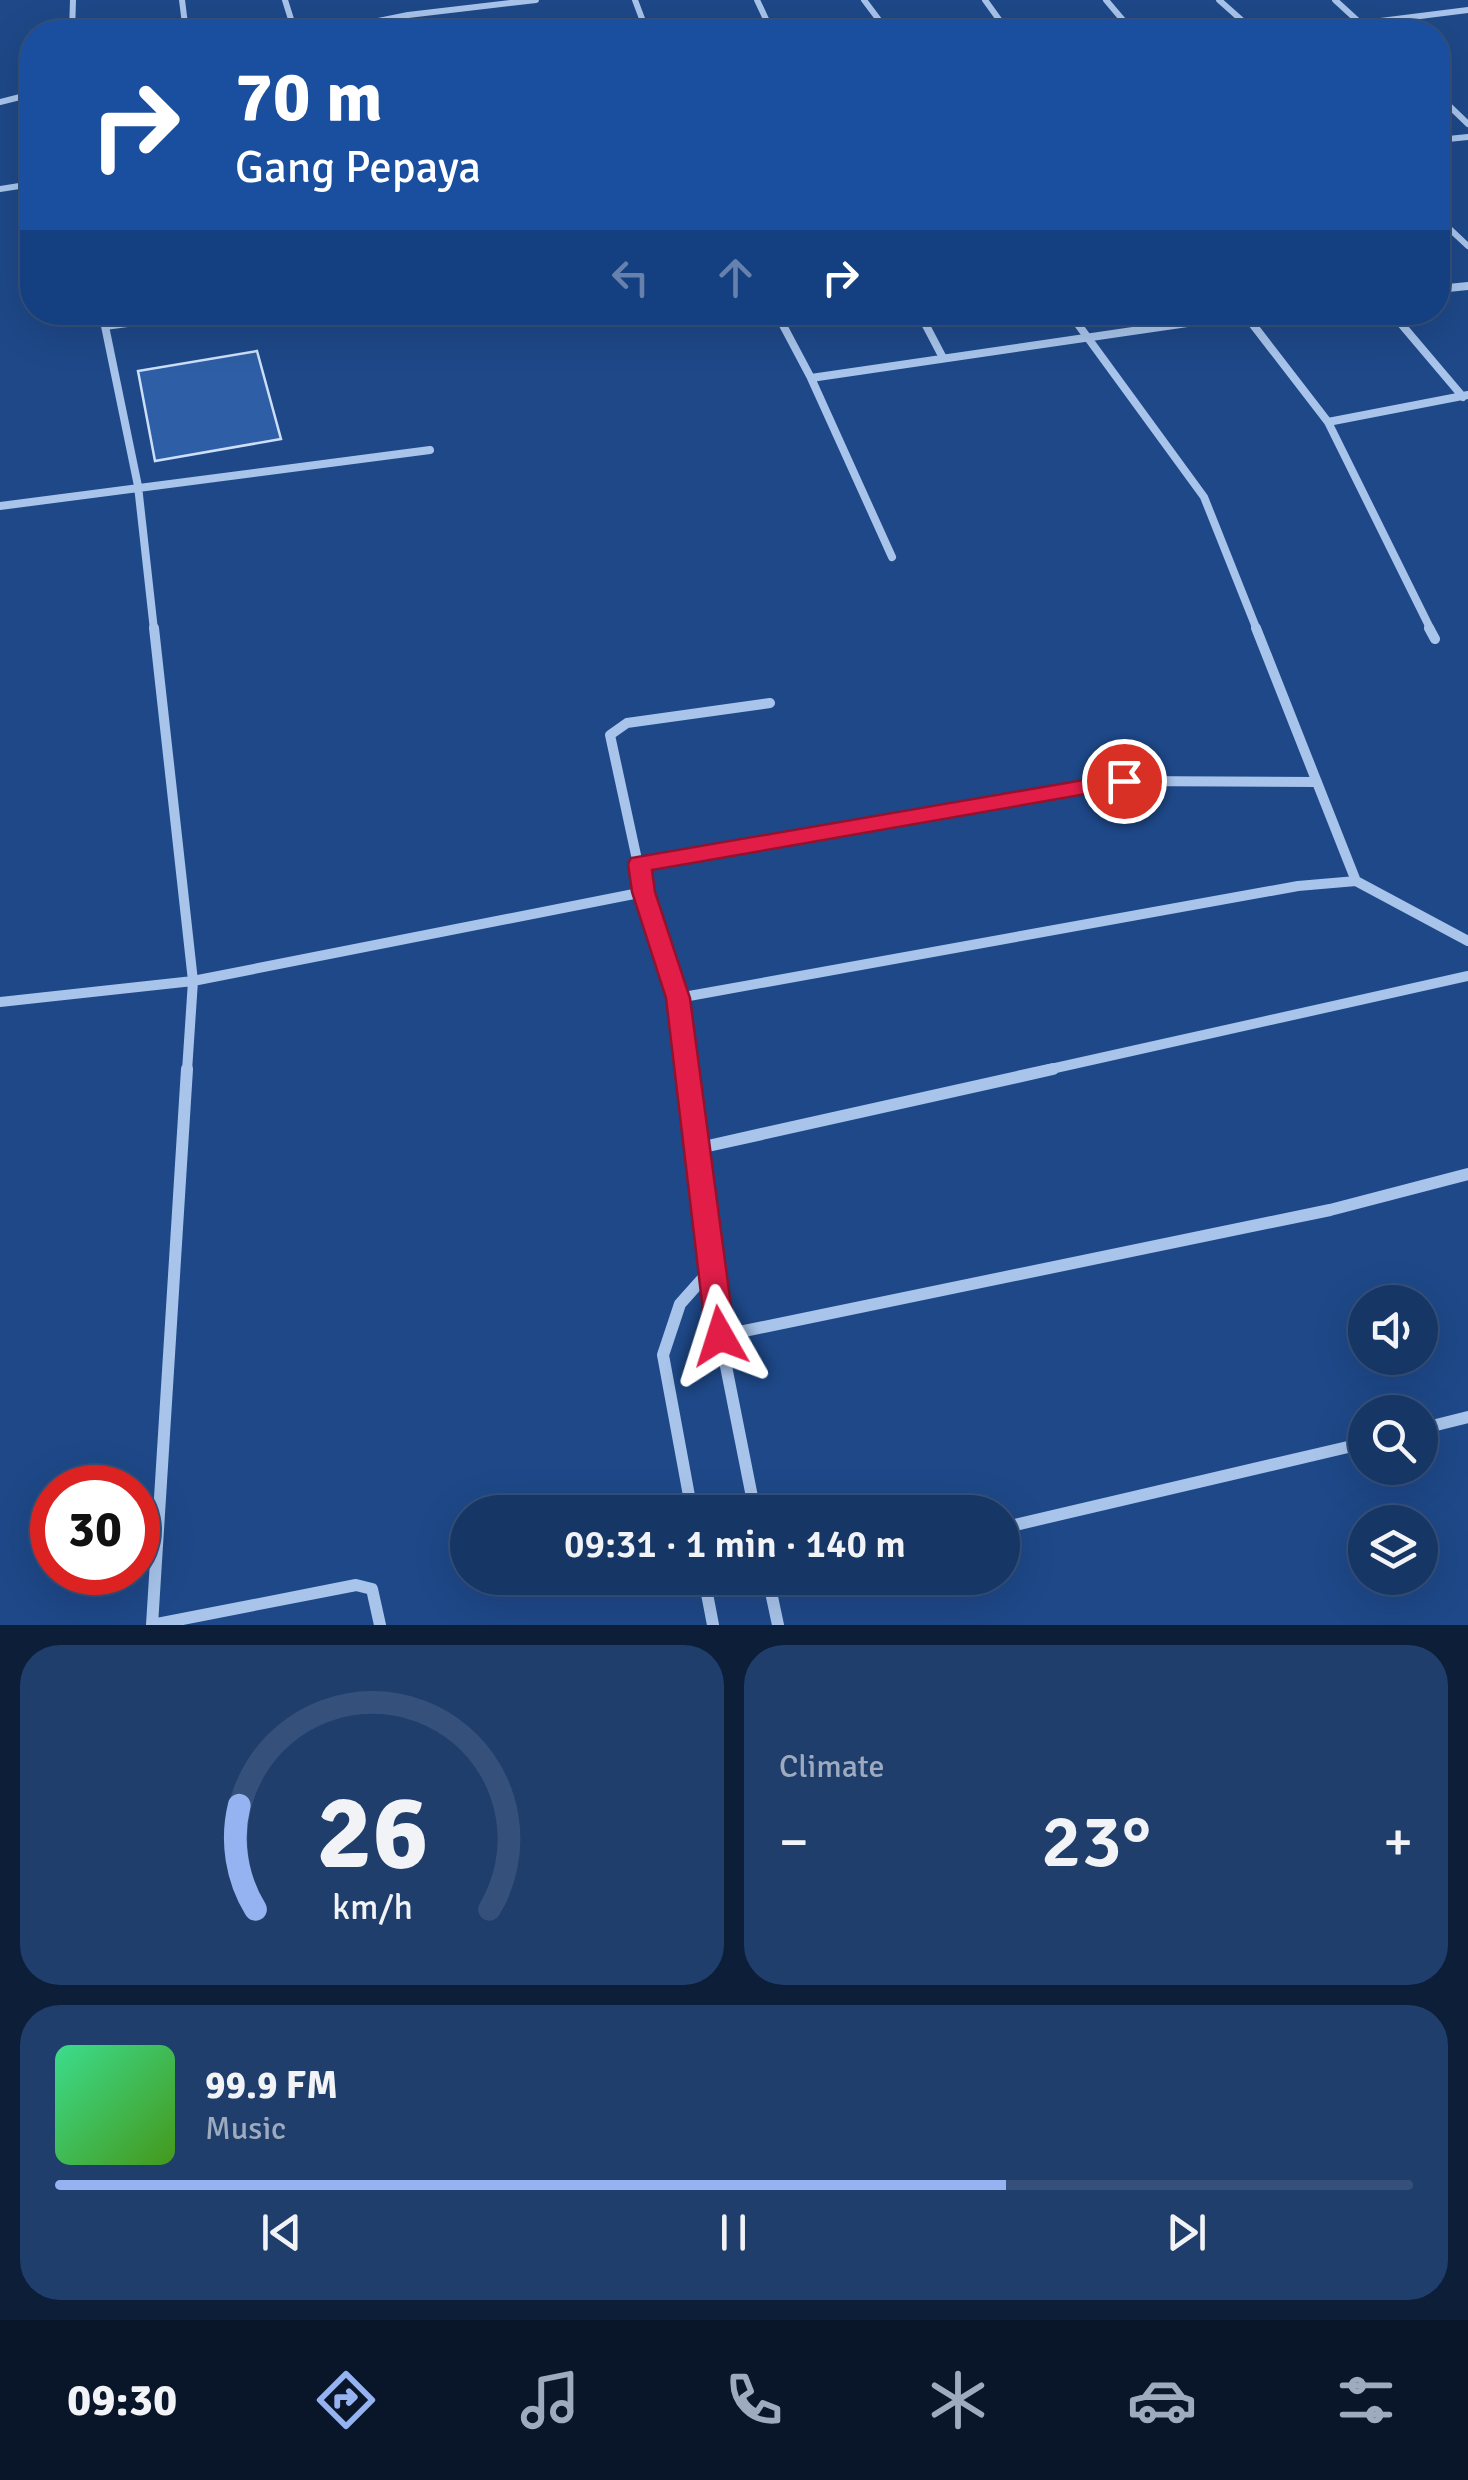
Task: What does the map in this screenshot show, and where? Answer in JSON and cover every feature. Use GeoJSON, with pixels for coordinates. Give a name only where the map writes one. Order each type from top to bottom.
{"type":"FeatureCollection","features":[{"type":"Feature","properties":{"kind":"street"},"geometry":{"type":"LineString","coordinates":[[402,0],[408,15]]}},
{"type":"Feature","properties":{"kind":"street"},"geometry":{"type":"LineString","coordinates":[[383,20],[536,0]]}},
{"type":"Feature","properties":{"kind":"street"},"geometry":{"type":"LineString","coordinates":[[1106,0],[1123,20]]}},
{"type":"Feature","properties":{"kind":"street"},"geometry":{"type":"LineString","coordinates":[[1219,0],[1241,20]]}},
{"type":"Feature","properties":{"kind":"street"},"geometry":{"type":"LineString","coordinates":[[1335,0],[1356,20]]}},
{"type":"Feature","properties":{"kind":"street"},"geometry":{"type":"LineString","coordinates":[[1450,0],[1466,12]]}},
{"type":"Feature","properties":{"kind":"street"},"geometry":{"type":"LineString","coordinates":[[1395,20],[1466,12]]}},
{"type":"Feature","properties":{"kind":"street"},"geometry":{"type":"LineString","coordinates":[[1450,107],[1468,124]]}},
{"type":"Feature","properties":{"kind":"street"},"geometry":{"type":"LineString","coordinates":[[112,325],[104,326],[138,486],[193,982],[152,1625],[356,1585],[372,1589],[380,1625]]}},
{"type":"Feature","properties":{"kind":"street"},"geometry":{"type":"LineString","coordinates":[[783,325],[892,557]]}},
{"type":"Feature","properties":{"kind":"street"},"geometry":{"type":"LineString","coordinates":[[926,325],[942,356]]}},
{"type":"Feature","properties":{"kind":"street"},"geometry":{"type":"LineString","coordinates":[[1078,325],[1204,497],[1356,882]]}},
{"type":"Feature","properties":{"kind":"street"},"geometry":{"type":"LineString","coordinates":[[811,378],[1172,325]]}},
{"type":"Feature","properties":{"kind":"street"},"geometry":{"type":"LineString","coordinates":[[1253,325],[1328,422],[1435,638]]}},
{"type":"Feature","properties":{"kind":"street"},"geometry":{"type":"LineString","coordinates":[[1402,325],[1466,397]]}},
{"type":"Feature","properties":{"kind":"street"},"geometry":{"type":"LineString","coordinates":[[1328,422],[1466,397]]}},
{"type":"Feature","properties":{"kind":"street"},"geometry":{"type":"LineString","coordinates":[[0,506],[430,450]]}},
{"type":"Feature","properties":{"kind":"street"},"geometry":{"type":"LineString","coordinates":[[752,1495],[720,1336],[678,998],[644,892],[610,745],[611,732],[628,724],[770,703]]}},
{"type":"Feature","properties":{"kind":"street"},"geometry":{"type":"LineString","coordinates":[[640,864],[1124,781],[1317,782]]}},
{"type":"Feature","properties":{"kind":"street"},"geometry":{"type":"LineString","coordinates":[[678,998],[1298,886],[1356,882],[1468,942]]}},
{"type":"Feature","properties":{"kind":"street"},"geometry":{"type":"LineString","coordinates":[[0,1002],[193,982],[644,892]]}},
{"type":"Feature","properties":{"kind":"street"},"geometry":{"type":"LineString","coordinates":[[699,1148],[1468,976]]}},
{"type":"Feature","properties":{"kind":"street"},"geometry":{"type":"LineString","coordinates":[[720,1336],[1330,1210],[1468,1174]]}},
{"type":"Feature","properties":{"kind":"street"},"geometry":{"type":"LineString","coordinates":[[689,1495],[664,1355],[680,1304],[713,1267]]}},
{"type":"Feature","properties":{"kind":"street"},"geometry":{"type":"LineString","coordinates":[[1438,1424],[1468,1417]]}},
{"type":"Feature","properties":{"kind":"street"},"geometry":{"type":"LineString","coordinates":[[1020,1524],[1348,1447]]}},
{"type":"Feature","properties":{"kind":"street"},"geometry":{"type":"LineString","coordinates":[[707,1595],[713,1625]]}},
{"type":"Feature","properties":{"kind":"street"},"geometry":{"type":"LineString","coordinates":[[772,1595],[778,1625]]}},
{"type":"Feature","properties":{"kind":"building"},"geometry":{"type":"Polygon","coordinates":[[[257,351],[281,439],[155,461],[138,371],[257,351]]]}},
{"type":"Feature","properties":{"kind":"route"},"geometry":{"type":"LineString","coordinates":[[720,1336],[678,998],[644,892],[640,864],[1124,781]]}}]}
